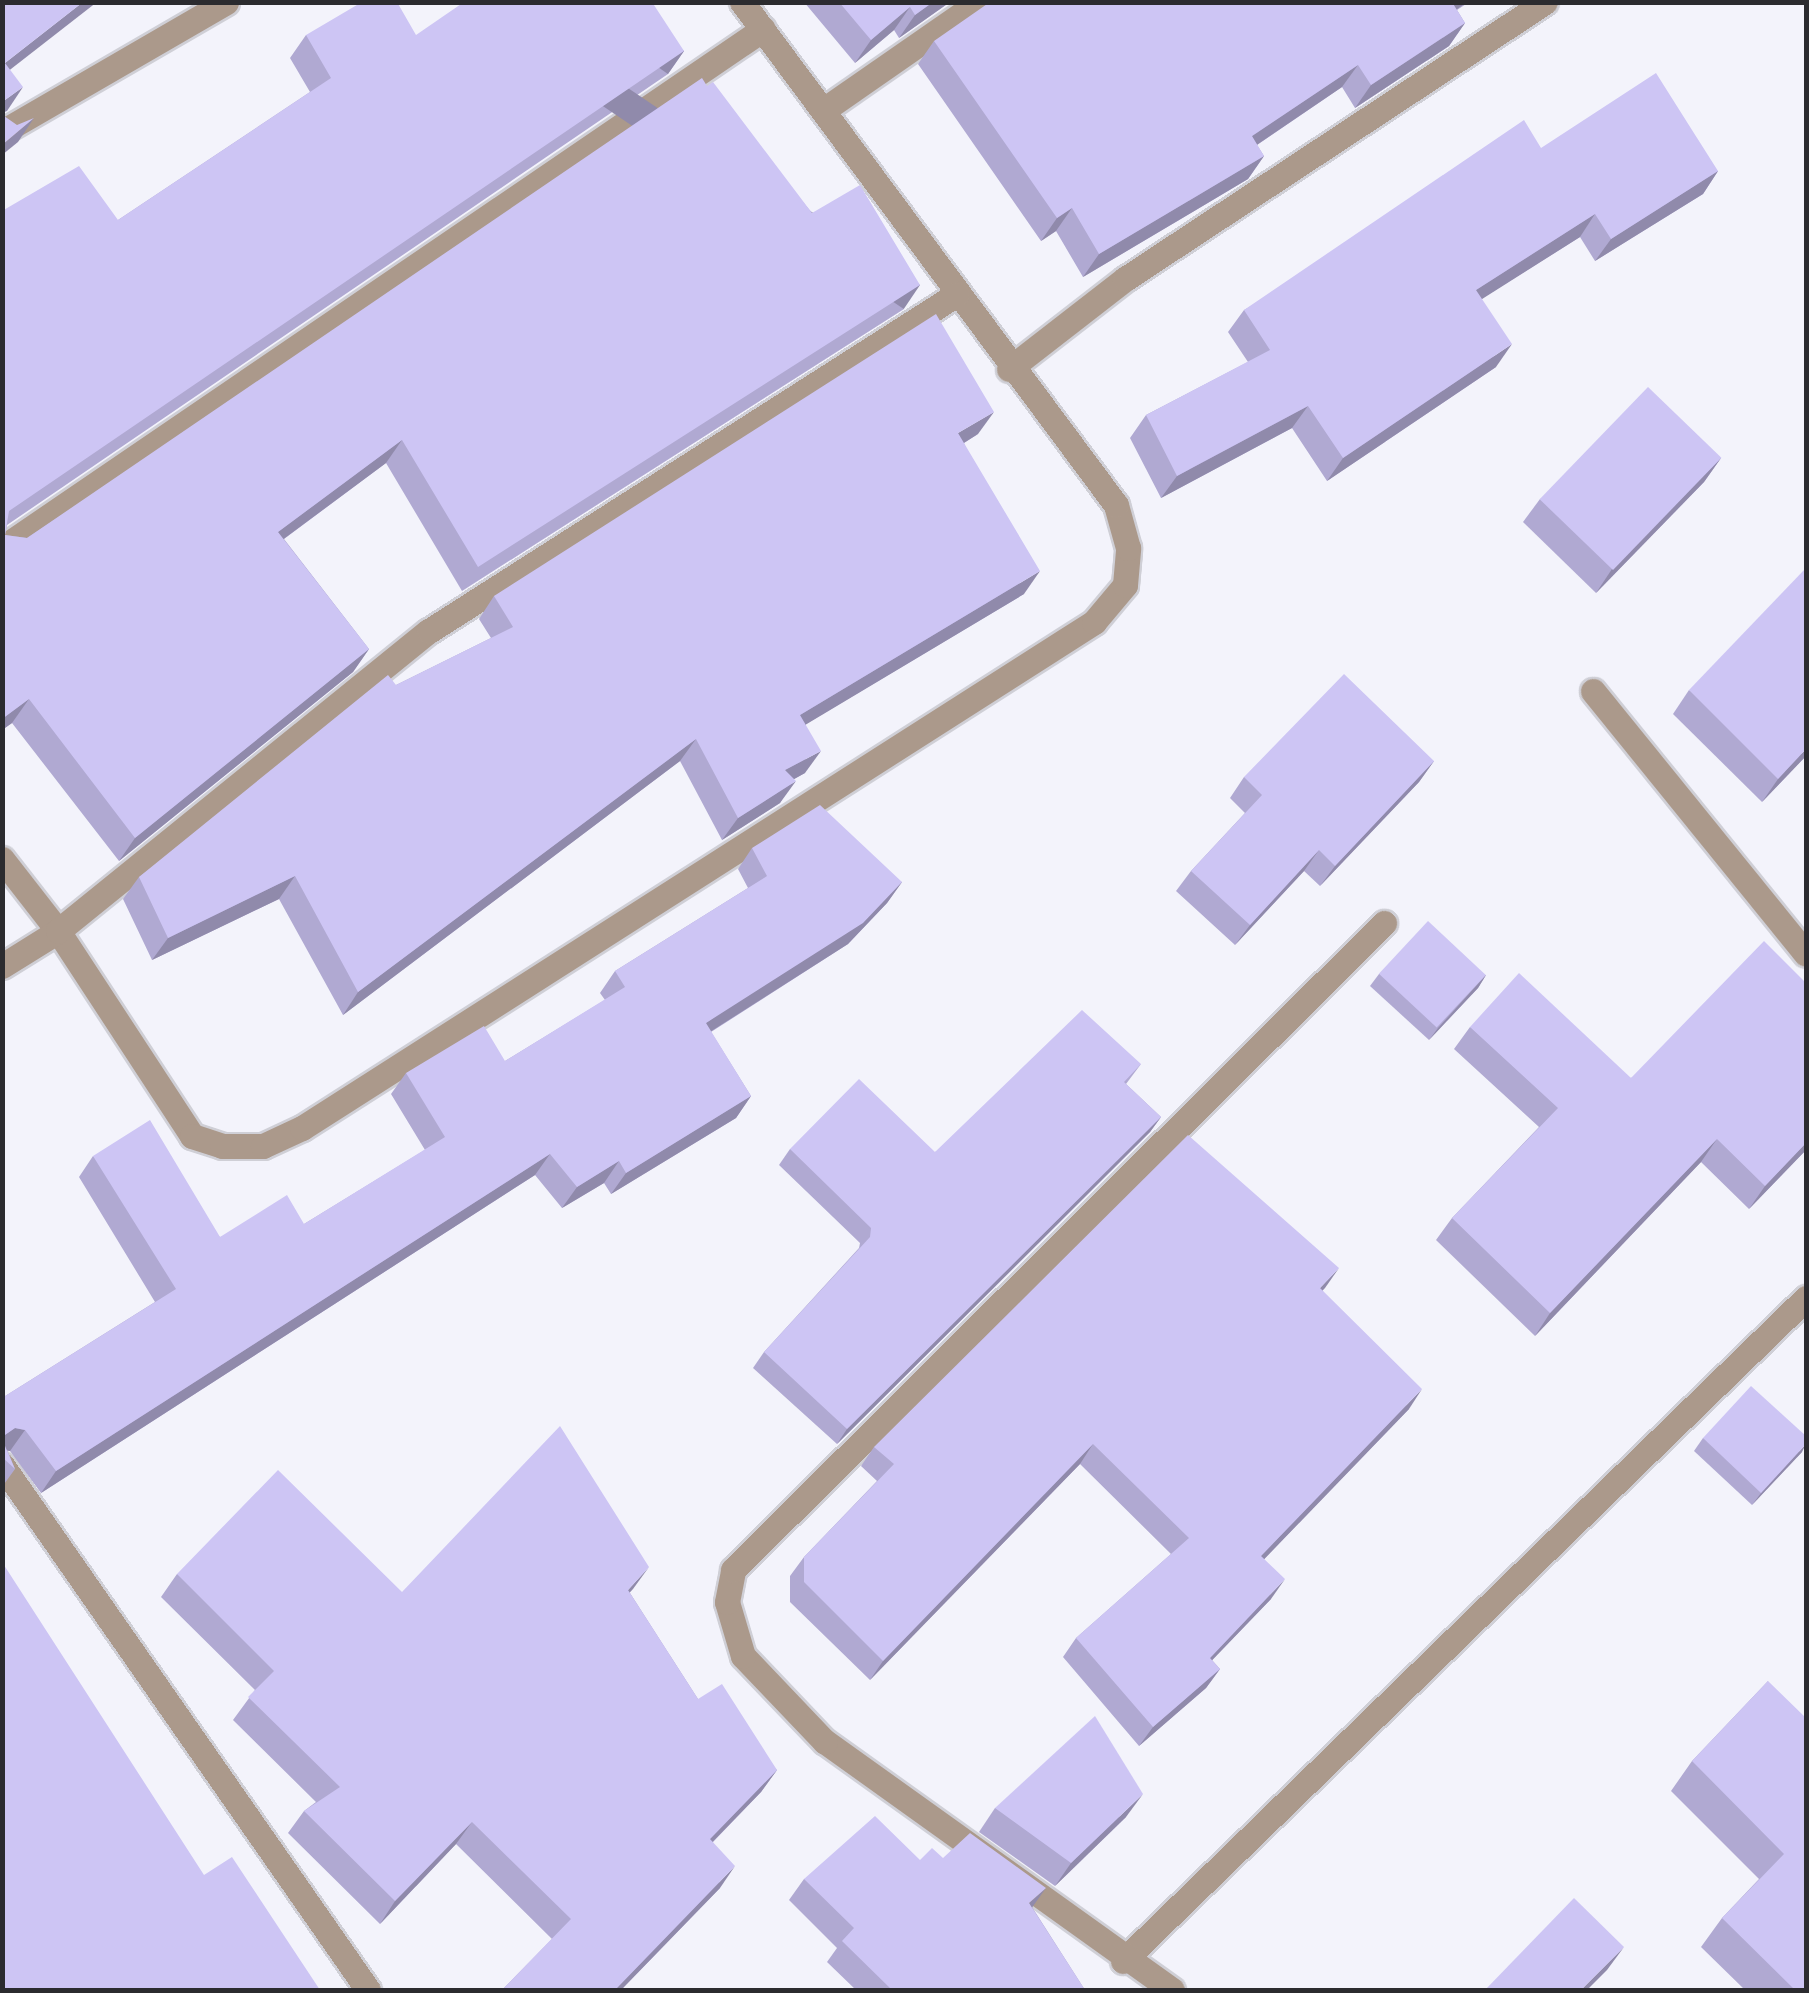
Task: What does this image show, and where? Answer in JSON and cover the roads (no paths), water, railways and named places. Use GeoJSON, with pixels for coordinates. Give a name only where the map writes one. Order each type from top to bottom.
{"type":"FeatureCollection","features":[{"type":"Feature","properties":{"kind":"street"},"geometry":{"type":"LineString","coordinates":[[2,132],[226,2]]}},
{"type":"Feature","properties":{"kind":"street"},"geometry":{"type":"LineString","coordinates":[[2,859],[58,931],[192,1136],[222,1146],[263,1146],[302,1128],[1094,622],[1125,586],[1128,548],[1116,505],[1010,369],[826,109],[742,2]]}},
{"type":"Feature","properties":{"kind":"street"},"geometry":{"type":"LineString","coordinates":[[826,109],[979,2]]}},
{"type":"Feature","properties":{"kind":"street"},"geometry":{"type":"LineString","coordinates":[[1010,369],[1125,279],[1545,2]]}},
{"type":"Feature","properties":{"kind":"street"},"geometry":{"type":"LineString","coordinates":[[2,548],[763,29]]}},
{"type":"Feature","properties":{"kind":"street"},"geometry":{"type":"LineString","coordinates":[[2,966],[58,931],[429,630],[957,294]]}},
{"type":"Feature","properties":{"kind":"street"},"geometry":{"type":"LineString","coordinates":[[1593,692],[1806,954]]}},
{"type":"Feature","properties":{"kind":"street"},"geometry":{"type":"LineString","coordinates":[[1172,1990],[1123,1960],[826,1742],[742,1656],[726,1602],[733,1570],[1384,923]]}},
{"type":"Feature","properties":{"kind":"street"},"geometry":{"type":"LineString","coordinates":[[1123,1960],[1806,1298]]}},
{"type":"Feature","properties":{"kind":"street"},"geometry":{"type":"LineString","coordinates":[[2,1465],[368,1990]]}}]}
